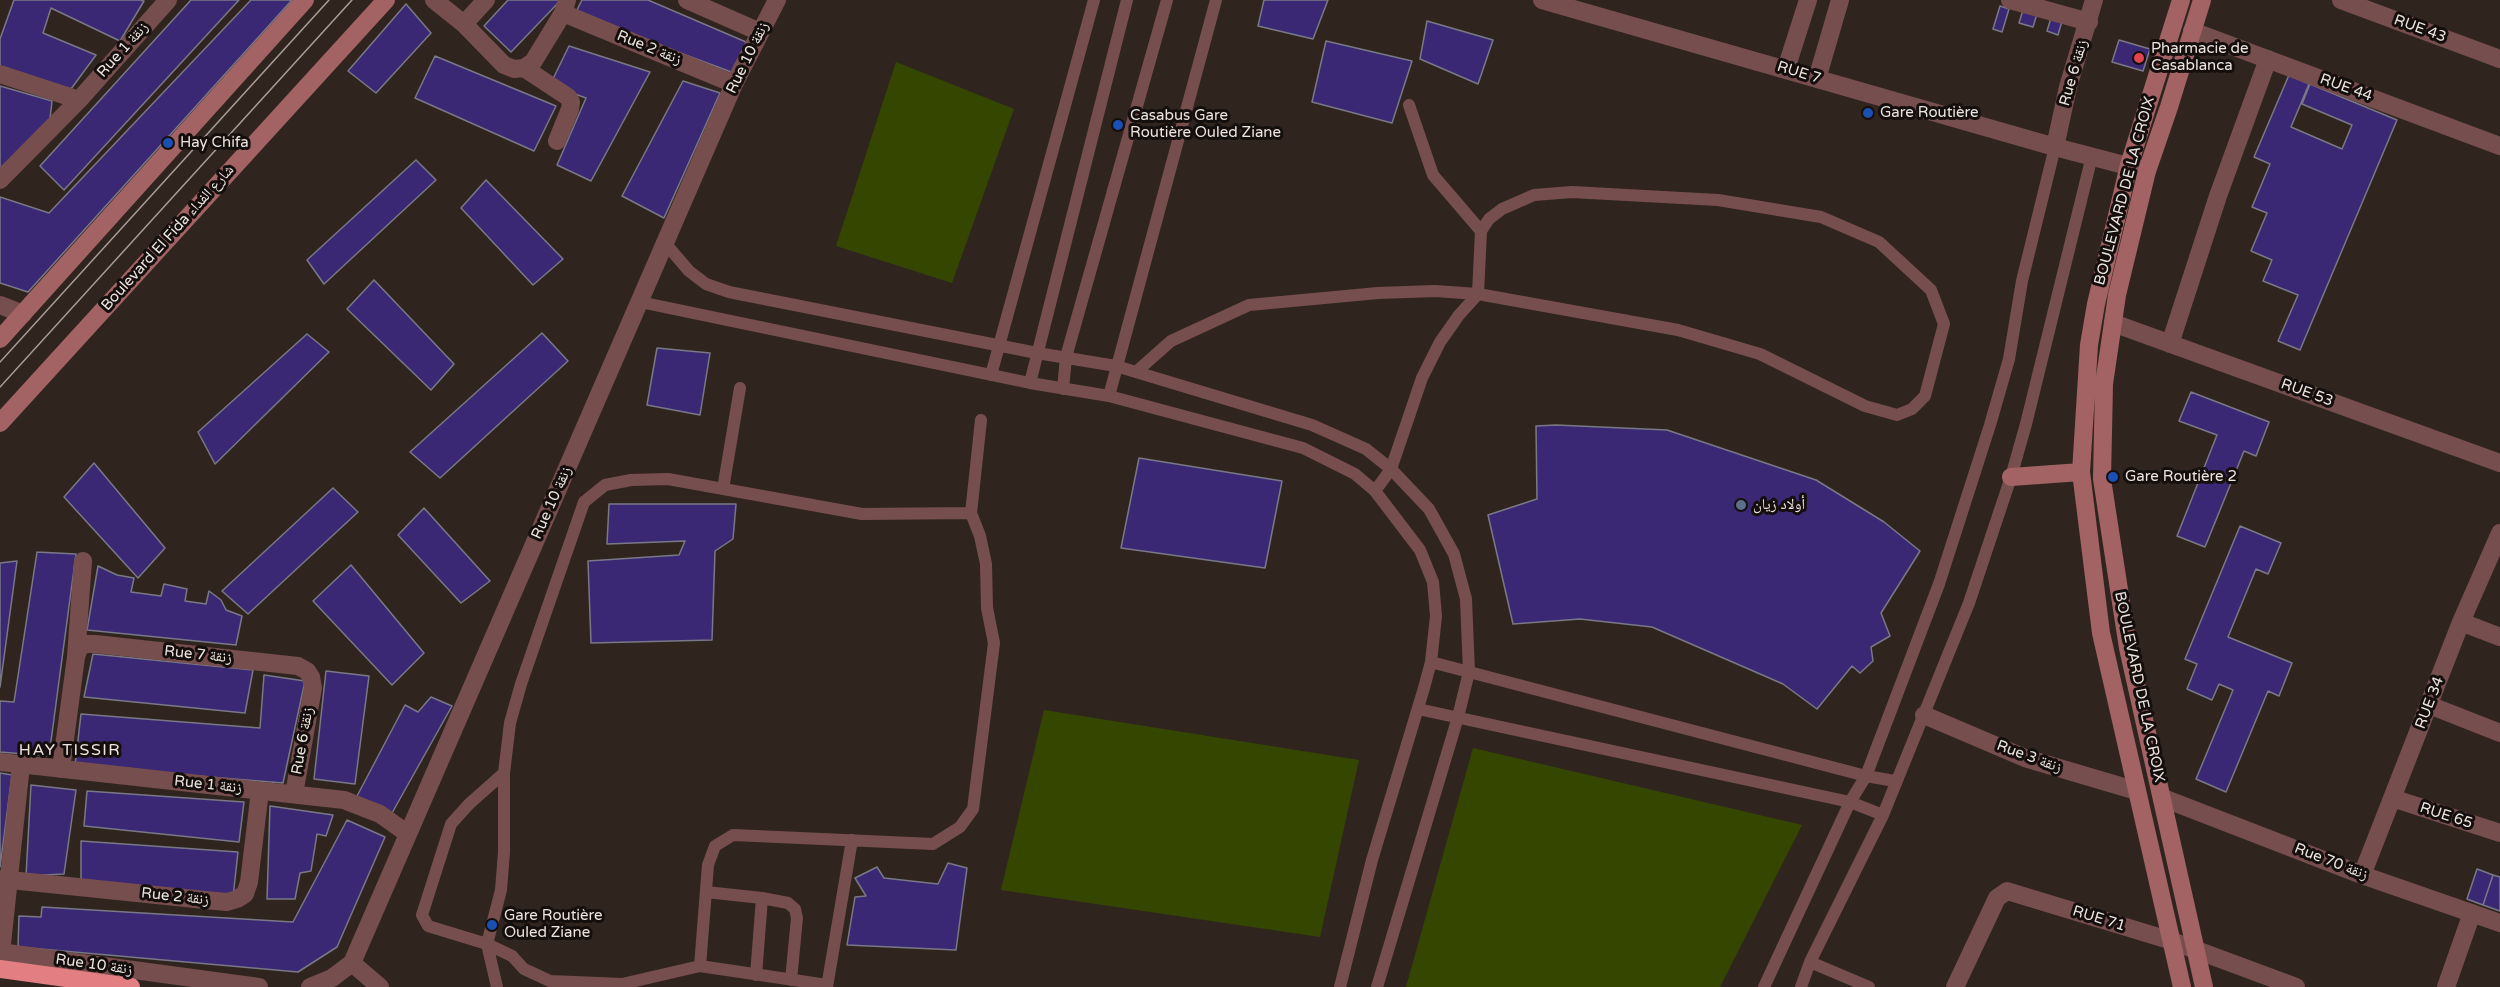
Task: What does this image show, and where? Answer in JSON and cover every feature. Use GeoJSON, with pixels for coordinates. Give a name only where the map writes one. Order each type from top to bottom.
{"type":"FeatureCollection","features":[{"type":"Feature","properties":{"kind":"highway"},"geometry":{"type":"LineString","coordinates":[[0,958],[131,987]]}},
{"type":"Feature","properties":{"kind":"street","name":"Rue 1 زنقة"},"geometry":{"type":"LineString","coordinates":[[0,180],[6,177],[79,100],[168,0]]}},
{"type":"Feature","properties":{"kind":"street"},"geometry":{"type":"LineString","coordinates":[[0,339],[305,0]]}},
{"type":"Feature","properties":{"kind":"street","name":"Boulevard El Fida شارع الفداء"},"geometry":{"type":"LineString","coordinates":[[0,423],[386,0]]}},
{"type":"Feature","properties":{"kind":"street"},"geometry":{"type":"LineString","coordinates":[[434,0],[461,22],[504,65],[514,69],[524,68],[532,62],[565,7]]}},
{"type":"Feature","properties":{"kind":"street"},"geometry":{"type":"LineString","coordinates":[[461,22],[476,0]]}},
{"type":"Feature","properties":{"kind":"street"},"geometry":{"type":"LineString","coordinates":[[461,22],[486,0]]}},
{"type":"Feature","properties":{"kind":"street"},"geometry":{"type":"LineString","coordinates":[[687,0],[760,32]]}},
{"type":"Feature","properties":{"kind":"street","name":"Rue 10 زنقة"},"geometry":{"type":"LineString","coordinates":[[352,963],[734,84],[777,0]]}},
{"type":"Feature","properties":{"kind":"street","name":"RUE 7"},"geometry":{"type":"LineString","coordinates":[[1542,0],[2055,147],[2147,171]]}},
{"type":"Feature","properties":{"kind":"street"},"geometry":{"type":"LineString","coordinates":[[1786,69],[1808,0]]}},
{"type":"Feature","properties":{"kind":"street"},"geometry":{"type":"LineString","coordinates":[[1817,78],[1840,0]]}},
{"type":"Feature","properties":{"kind":"street"},"geometry":{"type":"LineString","coordinates":[[2010,0],[2089,22]]}},
{"type":"Feature","properties":{"kind":"street","name":"Rue 6 زنقة"},"geometry":{"type":"LineString","coordinates":[[2055,147],[2067,87],[2094,0]]}},
{"type":"Feature","properties":{"kind":"street","name":"BOULEVARD DE LA CROIX"},"geometry":{"type":"LineString","coordinates":[[2181,0],[2129,165],[2096,304],[2089,345],[2081,471],[2102,633],[2182,987]]}},
{"type":"Feature","properties":{"kind":"street","name":"BOULEVARD DE LA CROIX"},"geometry":{"type":"LineString","coordinates":[[2202,0],[2147,171],[2124,258],[2104,384],[2102,479],[2128,648],[2204,987]]}},
{"type":"Feature","properties":{"kind":"street","name":"RUE 43"},"geometry":{"type":"LineString","coordinates":[[2341,0],[2500,59]]}},
{"type":"Feature","properties":{"kind":"street","name":"Rue 2 زنقة"},"geometry":{"type":"LineString","coordinates":[[565,7],[734,84]]}},
{"type":"Feature","properties":{"kind":"street","name":"RUE 44"},"geometry":{"type":"LineString","coordinates":[[2192,31],[2500,146]]}},
{"type":"Feature","properties":{"kind":"street"},"geometry":{"type":"LineString","coordinates":[[2170,344],[2218,196],[2268,59]]}},
{"type":"Feature","properties":{"kind":"street"},"geometry":{"type":"LineString","coordinates":[[524,68],[571,102],[557,141]]}},
{"type":"Feature","properties":{"kind":"street"},"geometry":{"type":"LineString","coordinates":[[0,74],[79,100]]}},
{"type":"Feature","properties":{"kind":"street"},"geometry":{"type":"LineString","coordinates":[[0,305],[23,314]]}},
{"type":"Feature","properties":{"kind":"street","name":"RUE 53"},"geometry":{"type":"LineString","coordinates":[[2113,323],[2500,463]]}},
{"type":"Feature","properties":{"kind":"street"},"geometry":{"type":"LineString","coordinates":[[2011,477],[2081,471]]}},
{"type":"Feature","properties":{"kind":"street","name":"RUE 34"},"geometry":{"type":"LineString","coordinates":[[2362,875],[2461,622],[2498,543]]}},
{"type":"Feature","properties":{"kind":"street"},"geometry":{"type":"LineString","coordinates":[[61,769],[76,657],[83,561]]}},
{"type":"Feature","properties":{"kind":"street"},"geometry":{"type":"LineString","coordinates":[[2461,622],[2500,638]]}},
{"type":"Feature","properties":{"kind":"street","name":"Rue 7 زنقة"},"geometry":{"type":"LineString","coordinates":[[76,657],[79,648],[86,644],[95,644],[298,666],[307,670],[313,688]]}},
{"type":"Feature","properties":{"kind":"street","name":"Rue 6 زنقة"},"geometry":{"type":"LineString","coordinates":[[294,794],[313,688]]}},
{"type":"Feature","properties":{"kind":"street"},"geometry":{"type":"LineString","coordinates":[[2429,705],[2500,733]]}},
{"type":"Feature","properties":{"kind":"street","name":"Rue 3 زنقة"},"geometry":{"type":"LineString","coordinates":[[1924,715],[2025,758],[2137,791]]}},
{"type":"Feature","properties":{"kind":"street","name":"Rue 1 زنقة"},"geometry":{"type":"LineString","coordinates":[[0,762],[344,800],[380,814],[408,834]]}},
{"type":"Feature","properties":{"kind":"street"},"geometry":{"type":"LineString","coordinates":[[0,958],[5,880],[21,765]]}},
{"type":"Feature","properties":{"kind":"street","name":"Rue 2 زنقة"},"geometry":{"type":"LineString","coordinates":[[5,880],[227,902],[237,899],[245,894],[249,882],[260,791]]}},
{"type":"Feature","properties":{"kind":"street","name":"Rue 70 زنقة"},"geometry":{"type":"LineString","coordinates":[[2163,798],[2362,875],[2500,923]]}},
{"type":"Feature","properties":{"kind":"street","name":"RUE 65"},"geometry":{"type":"LineString","coordinates":[[2392,798],[2500,833]]}},
{"type":"Feature","properties":{"kind":"street","name":"RUE 71"},"geometry":{"type":"LineString","coordinates":[[1955,987],[1996,898],[2007,891],[2172,941],[2295,987]]}},
{"type":"Feature","properties":{"kind":"street"},"geometry":{"type":"LineString","coordinates":[[2446,987],[2472,913]]}},
{"type":"Feature","properties":{"kind":"street","name":"Rue 10 زنقة"},"geometry":{"type":"LineString","coordinates":[[0,958],[259,987]]}},
{"type":"Feature","properties":{"kind":"street"},"geometry":{"type":"LineString","coordinates":[[310,987],[332,978],[352,963],[380,987]]}},
{"type":"Feature","properties":{"kind":"lane"},"geometry":{"type":"LineString","coordinates":[[991,375],[1094,0]]}},
{"type":"Feature","properties":{"kind":"lane"},"geometry":{"type":"LineString","coordinates":[[1030,383],[1127,0]]}},
{"type":"Feature","properties":{"kind":"lane"},"geometry":{"type":"LineString","coordinates":[[1063,388],[1066,357],[1167,0]]}},
{"type":"Feature","properties":{"kind":"lane"},"geometry":{"type":"LineString","coordinates":[[1109,396],[1216,0]]}},
{"type":"Feature","properties":{"kind":"lane"},"geometry":{"type":"LineString","coordinates":[[1410,105],[1433,175],[1481,231]]}},
{"type":"Feature","properties":{"kind":"lane"},"geometry":{"type":"LineString","coordinates":[[1764,987],[1850,802],[1866,776],[1939,584],[2009,359],[2022,281],[2055,147]]}},
{"type":"Feature","properties":{"kind":"lane"},"geometry":{"type":"LineString","coordinates":[[1801,987],[1810,962],[1883,815],[1969,603],[2011,477],[2092,156]]}},
{"type":"Feature","properties":{"kind":"lane"},"geometry":{"type":"LineString","coordinates":[[1136,372],[1171,341],[1249,305],[1378,293],[1435,291],[1478,294],[1677,330],[1760,354],[1865,406],[1897,415],[1912,409],[1925,396],[1944,324],[1931,290],[1879,242],[1821,217],[1718,200],[1572,192],[1534,195],[1502,209],[1489,219],[1481,231],[1478,294],[1459,315],[1440,342],[1422,378],[1391,469],[1375,491]]}},
{"type":"Feature","properties":{"kind":"lane"},"geometry":{"type":"LineString","coordinates":[[665,243],[689,271],[706,284],[729,292],[1116,366],[1312,425],[1366,449],[1391,469],[1429,509],[1454,554],[1466,599],[1469,672],[1458,717],[1377,987]]}},
{"type":"Feature","properties":{"kind":"lane"},"geometry":{"type":"LineString","coordinates":[[640,302],[1030,383],[1109,396],[1303,448],[1355,474],[1375,491],[1420,550],[1433,582],[1436,616],[1431,662],[1372,860],[1340,987]]}},
{"type":"Feature","properties":{"kind":"lane"},"geometry":{"type":"LineString","coordinates":[[723,489],[740,388]]}},
{"type":"Feature","properties":{"kind":"lane"},"geometry":{"type":"LineString","coordinates":[[700,966],[708,866],[715,846],[733,835],[933,844],[960,827],[973,809],[994,643],[987,608],[986,564],[980,536],[970,513],[981,420]]}},
{"type":"Feature","properties":{"kind":"lane"},"geometry":{"type":"LineString","coordinates":[[497,987],[492,972],[488,944],[501,890],[504,852],[504,773],[510,723],[521,684],[584,502],[605,485],[631,480],[668,479],[862,514],[970,513]]}},
{"type":"Feature","properties":{"kind":"lane"},"geometry":{"type":"LineString","coordinates":[[1431,662],[1866,776],[1895,781]]}},
{"type":"Feature","properties":{"kind":"lane"},"geometry":{"type":"LineString","coordinates":[[1418,709],[1850,802],[1883,815]]}},
{"type":"Feature","properties":{"kind":"lane"},"geometry":{"type":"LineString","coordinates":[[504,773],[469,804],[451,824],[422,915],[428,926],[488,944],[512,956],[524,969],[550,981],[622,984],[700,966],[827,986],[852,840]]}},
{"type":"Feature","properties":{"kind":"lane"},"geometry":{"type":"LineString","coordinates":[[706,892],[789,903],[795,909],[797,918],[791,980]]}},
{"type":"Feature","properties":{"kind":"lane"},"geometry":{"type":"LineString","coordinates":[[756,975],[762,898]]}},
{"type":"Feature","properties":{"kind":"lane"},"geometry":{"type":"LineString","coordinates":[[1810,962],[1869,987]]}},
{"type":"Feature","properties":{"kind":"green space"},"geometry":{"type":"Polygon","coordinates":[[[896,62],[1014,109],[952,283],[836,246],[896,62]]]}},
{"type":"Feature","properties":{"kind":"green space"},"geometry":{"type":"Polygon","coordinates":[[[1044,710],[1359,760],[1320,937],[1001,890],[1044,710]]]}},
{"type":"Feature","properties":{"kind":"green space"},"geometry":{"type":"Polygon","coordinates":[[[1473,748],[1802,825],[1720,987],[1406,987],[1473,748]]]}},
{"type":"Feature","properties":{"kind":"building"},"geometry":{"type":"Polygon","coordinates":[[[14,0],[144,1],[120,41],[51,8],[43,33],[96,55],[71,89],[0,67],[0,39],[14,0]]]}},
{"type":"Feature","properties":{"kind":"building"},"geometry":{"type":"Polygon","coordinates":[[[191,0],[239,0],[64,190],[40,166],[191,0]]]}},
{"type":"Feature","properties":{"kind":"building"},"geometry":{"type":"Polygon","coordinates":[[[251,0],[292,0],[28,292],[0,283],[0,197],[49,213],[251,0]]]}},
{"type":"Feature","properties":{"kind":"building"},"geometry":{"type":"Polygon","coordinates":[[[508,0],[561,0],[511,52],[484,26],[508,0]]]}},
{"type":"Feature","properties":{"kind":"building"},"geometry":{"type":"Polygon","coordinates":[[[582,0],[648,0],[746,42],[734,73],[575,14],[582,0]]]}},
{"type":"Feature","properties":{"kind":"building"},"geometry":{"type":"Polygon","coordinates":[[[1264,0],[1328,0],[1313,39],[1258,26],[1264,0]]]}},
{"type":"Feature","properties":{"kind":"building"},"geometry":{"type":"Polygon","coordinates":[[[406,4],[431,33],[376,93],[348,71],[406,4]]]}},
{"type":"Feature","properties":{"kind":"building"},"geometry":{"type":"Polygon","coordinates":[[[2000,6],[2009,9],[2002,32],[1993,29],[2000,6]]]}},
{"type":"Feature","properties":{"kind":"building"},"geometry":{"type":"Polygon","coordinates":[[[2023,10],[2037,14],[2033,27],[2019,23],[2023,10]]]}},
{"type":"Feature","properties":{"kind":"building"},"geometry":{"type":"Polygon","coordinates":[[[2051,18],[2062,21],[2058,35],[2047,31],[2051,18]]]}},
{"type":"Feature","properties":{"kind":"building"},"geometry":{"type":"Polygon","coordinates":[[[1427,21],[1493,40],[1478,84],[1420,59],[1427,21]]]}},
{"type":"Feature","properties":{"kind":"building"},"geometry":{"type":"Polygon","coordinates":[[[2119,40],[2150,49],[2143,71],[2112,62],[2119,40]]]}},
{"type":"Feature","properties":{"kind":"building"},"geometry":{"type":"Polygon","coordinates":[[[1326,41],[1412,61],[1392,123],[1312,102],[1326,41]]]}},
{"type":"Feature","properties":{"kind":"building"},"geometry":{"type":"Polygon","coordinates":[[[569,46],[650,72],[591,181],[557,165],[586,98],[550,85],[569,46]]]}},
{"type":"Feature","properties":{"kind":"building"},"geometry":{"type":"Polygon","coordinates":[[[435,56],[556,106],[534,151],[415,98],[435,56]]]}},
{"type":"Feature","properties":{"kind":"building"},"geometry":{"type":"Polygon","coordinates":[[[2289,75],[2309,84],[2291,127],[2342,149],[2352,125],[2302,104],[2310,84],[2397,120],[2300,350],[2278,341],[2298,295],[2263,281],[2272,260],[2251,251],[2267,213],[2252,207],[2270,164],[2254,157],[2289,75]]]}},
{"type":"Feature","properties":{"kind":"building"},"geometry":{"type":"Polygon","coordinates":[[[683,81],[720,93],[664,218],[622,196],[683,81]]]}},
{"type":"Feature","properties":{"kind":"building"},"geometry":{"type":"Polygon","coordinates":[[[0,86],[52,101],[50,119],[0,175],[0,86]]]}},
{"type":"Feature","properties":{"kind":"building"},"geometry":{"type":"Polygon","coordinates":[[[416,160],[436,180],[324,284],[307,260],[416,160]]]}},
{"type":"Feature","properties":{"kind":"building"},"geometry":{"type":"Polygon","coordinates":[[[486,180],[563,259],[533,285],[461,208],[486,180]]]}},
{"type":"Feature","properties":{"kind":"building"},"geometry":{"type":"Polygon","coordinates":[[[374,280],[454,364],[431,390],[347,309],[374,280]]]}},
{"type":"Feature","properties":{"kind":"building"},"geometry":{"type":"Polygon","coordinates":[[[542,333],[568,361],[440,478],[410,452],[542,333]]]}},
{"type":"Feature","properties":{"kind":"building"},"geometry":{"type":"Polygon","coordinates":[[[307,334],[329,352],[215,464],[198,432],[307,334]]]}},
{"type":"Feature","properties":{"kind":"building"},"geometry":{"type":"Polygon","coordinates":[[[657,348],[710,353],[700,415],[647,405],[657,348]]]}},
{"type":"Feature","properties":{"kind":"building"},"geometry":{"type":"Polygon","coordinates":[[[2191,392],[2269,422],[2256,456],[2244,451],[2205,547],[2177,536],[2217,435],[2179,421],[2191,392]]]}},
{"type":"Feature","properties":{"kind":"building"},"geometry":{"type":"Polygon","coordinates":[[[1536,426],[1667,430],[1816,480],[1884,522],[1920,551],[1881,613],[1890,636],[1871,647],[1873,661],[1860,673],[1852,666],[1817,709],[1783,684],[1652,627],[1580,619],[1513,624],[1488,515],[1537,499],[1536,426]]]}},
{"type":"Feature","properties":{"kind":"building"},"geometry":{"type":"Polygon","coordinates":[[[1139,458],[1282,481],[1265,568],[1121,548],[1139,458]]]}},
{"type":"Feature","properties":{"kind":"building"},"geometry":{"type":"Polygon","coordinates":[[[94,463],[165,548],[138,578],[64,497],[94,463]]]}},
{"type":"Feature","properties":{"kind":"building"},"geometry":{"type":"Polygon","coordinates":[[[333,488],[358,512],[248,614],[222,591],[333,488]]]}},
{"type":"Feature","properties":{"kind":"building"},"geometry":{"type":"Polygon","coordinates":[[[609,504],[736,504],[733,539],[715,551],[712,640],[591,643],[588,561],[679,555],[685,541],[607,544],[609,504]]]}},
{"type":"Feature","properties":{"kind":"building"},"geometry":{"type":"Polygon","coordinates":[[[424,508],[490,581],[461,603],[398,535],[424,508]]]}},
{"type":"Feature","properties":{"kind":"building"},"geometry":{"type":"Polygon","coordinates":[[[2240,526],[2281,543],[2268,574],[2256,569],[2228,637],[2292,663],[2279,696],[2268,691],[2226,792],[2196,779],[2233,690],[2219,684],[2212,700],[2187,689],[2197,664],[2185,659],[2240,526]]]}},
{"type":"Feature","properties":{"kind":"building"},"geometry":{"type":"Polygon","coordinates":[[[37,552],[76,554],[49,756],[0,752],[0,701],[14,702],[37,552]]]}},
{"type":"Feature","properties":{"kind":"building"},"geometry":{"type":"Polygon","coordinates":[[[17,561],[0,687],[0,563],[17,561]]]}},
{"type":"Feature","properties":{"kind":"building"},"geometry":{"type":"Polygon","coordinates":[[[351,565],[424,653],[392,685],[313,601],[351,565]]]}},
{"type":"Feature","properties":{"kind":"building"},"geometry":{"type":"Polygon","coordinates":[[[98,566],[117,575],[134,578],[131,592],[161,596],[164,584],[187,589],[185,601],[206,604],[209,591],[221,600],[226,610],[242,616],[236,645],[87,630],[98,566]]]}},
{"type":"Feature","properties":{"kind":"building"},"geometry":{"type":"Polygon","coordinates":[[[93,654],[253,670],[245,713],[84,697],[93,654]]]}},
{"type":"Feature","properties":{"kind":"building"},"geometry":{"type":"Polygon","coordinates":[[[326,671],[369,676],[355,784],[314,779],[326,671]]]}},
{"type":"Feature","properties":{"kind":"building"},"geometry":{"type":"Polygon","coordinates":[[[264,675],[305,681],[283,783],[75,766],[81,714],[260,728],[264,675]]]}},
{"type":"Feature","properties":{"kind":"building"},"geometry":{"type":"Polygon","coordinates":[[[431,697],[452,706],[392,813],[356,798],[405,705],[418,712],[431,697]]]}},
{"type":"Feature","properties":{"kind":"building"},"geometry":{"type":"Polygon","coordinates":[[[0,773],[12,775],[0,867],[0,773]]]}},
{"type":"Feature","properties":{"kind":"building"},"geometry":{"type":"Polygon","coordinates":[[[31,785],[76,790],[64,874],[26,876],[31,785]]]}},
{"type":"Feature","properties":{"kind":"building"},"geometry":{"type":"Polygon","coordinates":[[[87,791],[244,802],[239,842],[84,826],[87,791]]]}},
{"type":"Feature","properties":{"kind":"building"},"geometry":{"type":"Polygon","coordinates":[[[270,806],[333,815],[326,836],[317,834],[311,871],[300,873],[295,899],[267,899],[270,806]]]}},
{"type":"Feature","properties":{"kind":"building"},"geometry":{"type":"Polygon","coordinates":[[[347,820],[385,837],[337,947],[298,972],[18,947],[19,916],[41,917],[42,907],[293,922],[347,820]]]}},
{"type":"Feature","properties":{"kind":"building"},"geometry":{"type":"Polygon","coordinates":[[[81,841],[238,852],[233,897],[81,886],[81,841]]]}},
{"type":"Feature","properties":{"kind":"building"},"geometry":{"type":"Polygon","coordinates":[[[948,863],[967,868],[956,950],[847,945],[855,897],[866,896],[855,878],[877,867],[884,878],[938,884],[948,863]]]}},
{"type":"Feature","properties":{"kind":"building"},"geometry":{"type":"Polygon","coordinates":[[[2477,869],[2493,875],[2483,905],[2467,899],[2477,869]]]}},
{"type":"Feature","properties":{"kind":"building"},"geometry":{"type":"Polygon","coordinates":[[[2493,875],[2500,877],[2500,911],[2483,905],[2493,875]]]}},
{"type":"Feature","properties":{"kind":"tram line"},"geometry":{"type":"LineString","coordinates":[[0,362],[329,0]]}},
{"type":"Feature","properties":{"kind":"tram line"},"geometry":{"type":"LineString","coordinates":[[0,387],[352,0]]}},
{"type":"Feature","properties":{"kind":"place","name":"Pharmacie de Casablanca"},"geometry":{"type":"Point","coordinates":[2139,58]}},
{"type":"Feature","properties":{"kind":"place","name":"Gare Routière"},"geometry":{"type":"Point","coordinates":[1868,113]}},
{"type":"Feature","properties":{"kind":"place","name":"Casabus Gare Routière Ouled Ziane"},"geometry":{"type":"Point","coordinates":[1118,125]}},
{"type":"Feature","properties":{"kind":"place","name":"Hay Chifa"},"geometry":{"type":"Point","coordinates":[168,143]}},
{"type":"Feature","properties":{"kind":"place","name":"Gare Routière 2"},"geometry":{"type":"Point","coordinates":[2113,477]}},
{"type":"Feature","properties":{"kind":"place","name":"أولاد زيان"},"geometry":{"type":"Point","coordinates":[1741,505]}},
{"type":"Feature","properties":{"kind":"place","name":"Gare Routière Ouled Ziane"},"geometry":{"type":"Point","coordinates":[492,925]}},
{"type":"Feature","properties":{"kind":"district","name":"HAY TISSIR"},"geometry":{"type":"Point","coordinates":[70,751]}}]}
